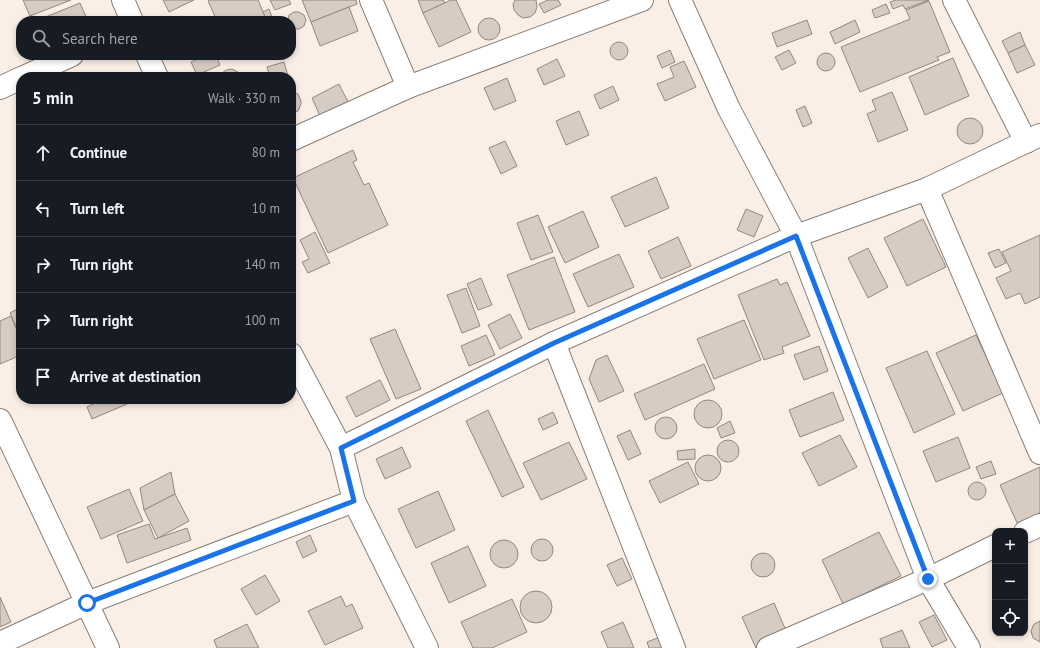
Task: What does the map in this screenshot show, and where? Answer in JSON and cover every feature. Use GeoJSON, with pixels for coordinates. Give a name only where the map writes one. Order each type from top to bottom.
{"type":"FeatureCollection","features":[{"type":"Feature","properties":{"kind":"street"},"geometry":{"type":"LineString","coordinates":[[123,0],[130,16]]}},
{"type":"Feature","properties":{"kind":"street"},"geometry":{"type":"LineString","coordinates":[[371,0],[408,87]]}},
{"type":"Feature","properties":{"kind":"street"},"geometry":{"type":"LineString","coordinates":[[296,138],[408,87],[642,0]]}},
{"type":"Feature","properties":{"kind":"street"},"geometry":{"type":"LineString","coordinates":[[680,0],[729,109],[796,236],[928,579],[969,648]]}},
{"type":"Feature","properties":{"kind":"street"},"geometry":{"type":"LineString","coordinates":[[341,448],[554,343],[796,236],[927,189],[1033,138],[954,0]]}},
{"type":"Feature","properties":{"kind":"street"},"geometry":{"type":"LineString","coordinates":[[35,72],[61,60]]}},
{"type":"Feature","properties":{"kind":"street"},"geometry":{"type":"LineString","coordinates":[[149,60],[155,72]]}},
{"type":"Feature","properties":{"kind":"street"},"geometry":{"type":"LineString","coordinates":[[0,88],[16,80]]}},
{"type":"Feature","properties":{"kind":"street"},"geometry":{"type":"LineString","coordinates":[[927,189],[1040,453]]}},
{"type":"Feature","properties":{"kind":"street"},"geometry":{"type":"LineString","coordinates":[[554,343],[674,648]]}},
{"type":"Feature","properties":{"kind":"street"},"geometry":{"type":"LineString","coordinates":[[296,363],[341,448],[354,501],[427,648]]}},
{"type":"Feature","properties":{"kind":"street"},"geometry":{"type":"LineString","coordinates":[[0,420],[108,648]]}},
{"type":"Feature","properties":{"kind":"street"},"geometry":{"type":"LineString","coordinates":[[0,643],[87,603],[354,501]]}},
{"type":"Feature","properties":{"kind":"street"},"geometry":{"type":"LineString","coordinates":[[1028,530],[1040,524]]}},
{"type":"Feature","properties":{"kind":"street"},"geometry":{"type":"LineString","coordinates":[[768,648],[928,579],[992,547]]}},
{"type":"Feature","properties":{"kind":"building"},"geometry":{"type":"Polygon","coordinates":[[[23,0],[71,0],[30,16],[23,0]]]}},
{"type":"Feature","properties":{"kind":"building"},"geometry":{"type":"Polygon","coordinates":[[[163,0],[194,0],[169,12],[163,0]]]}},
{"type":"Feature","properties":{"kind":"building"},"geometry":{"type":"Polygon","coordinates":[[[258,0],[265,16],[215,16],[208,1],[258,0]]]}},
{"type":"Feature","properties":{"kind":"building"},"geometry":{"type":"Polygon","coordinates":[[[270,0],[289,0],[291,4],[275,10],[270,0]]]}},
{"type":"Feature","properties":{"kind":"building"},"geometry":{"type":"Polygon","coordinates":[[[302,0],[356,0],[357,4],[311,22],[302,0]]]}},
{"type":"Feature","properties":{"kind":"building"},"geometry":{"type":"Polygon","coordinates":[[[418,0],[443,0],[445,3],[423,13],[418,0]]]}},
{"type":"Feature","properties":{"kind":"building"},"geometry":{"type":"Polygon","coordinates":[[[451,0],[456,0],[471,32],[439,47],[423,13],[451,0]]]}},
{"type":"Feature","properties":{"kind":"building"},"geometry":{"type":"Polygon","coordinates":[[[515,0],[536,0],[537,7],[535,13],[530,17],[523,18],[518,15],[514,10],[513,4],[515,0]]]}},
{"type":"Feature","properties":{"kind":"building"},"geometry":{"type":"Polygon","coordinates":[[[548,0],[558,0],[561,5],[544,13],[539,4],[548,0]]]}},
{"type":"Feature","properties":{"kind":"building"},"geometry":{"type":"Polygon","coordinates":[[[896,0],[929,0],[905,9],[903,5],[893,9],[890,2],[896,0]]]}},
{"type":"Feature","properties":{"kind":"building"},"geometry":{"type":"Polygon","coordinates":[[[929,1],[950,52],[937,57],[939,60],[860,92],[841,47],[910,19],[906,10],[929,1]]]}},
{"type":"Feature","properties":{"kind":"building"},"geometry":{"type":"Polygon","coordinates":[[[80,3],[86,16],[48,16],[80,3]]]}},
{"type":"Feature","properties":{"kind":"building"},"geometry":{"type":"Polygon","coordinates":[[[886,4],[890,13],[875,18],[872,10],[886,4]]]}},
{"type":"Feature","properties":{"kind":"building"},"geometry":{"type":"Polygon","coordinates":[[[349,7],[358,31],[320,46],[311,22],[349,7]]]}},
{"type":"Feature","properties":{"kind":"building"},"geometry":{"type":"Polygon","coordinates":[[[269,9],[272,16],[265,16],[263,12],[269,9]]]}},
{"type":"Feature","properties":{"kind":"building"},"geometry":{"type":"Polygon","coordinates":[[[294,12],[299,12],[304,15],[306,20],[304,26],[296,29],[296,16],[289,15],[294,12]]]}},
{"type":"Feature","properties":{"kind":"building"},"geometry":{"type":"Polygon","coordinates":[[[489,18],[493,19],[499,25],[499,33],[493,39],[489,40],[485,39],[479,33],[478,29],[479,25],[485,19],[489,18]]]}},
{"type":"Feature","properties":{"kind":"building"},"geometry":{"type":"Polygon","coordinates":[[[807,20],[812,34],[777,47],[772,33],[807,20]]]}},
{"type":"Feature","properties":{"kind":"building"},"geometry":{"type":"Polygon","coordinates":[[[855,20],[860,32],[835,44],[830,32],[855,20]]]}},
{"type":"Feature","properties":{"kind":"building"},"geometry":{"type":"Polygon","coordinates":[[[1020,32],[1025,45],[1008,53],[1002,41],[1020,32]]]}},
{"type":"Feature","properties":{"kind":"building"},"geometry":{"type":"Polygon","coordinates":[[[619,42],[625,45],[628,51],[625,57],[619,60],[613,57],[610,51],[613,45],[619,42]]]}},
{"type":"Feature","properties":{"kind":"building"},"geometry":{"type":"Polygon","coordinates":[[[1025,45],[1035,65],[1017,73],[1008,53],[1025,45]]]}},
{"type":"Feature","properties":{"kind":"building"},"geometry":{"type":"Polygon","coordinates":[[[670,50],[675,62],[662,68],[657,56],[670,50]]]}},
{"type":"Feature","properties":{"kind":"building"},"geometry":{"type":"Polygon","coordinates":[[[789,50],[796,63],[782,70],[775,57],[789,50]]]}},
{"type":"Feature","properties":{"kind":"building"},"geometry":{"type":"Polygon","coordinates":[[[826,53],[832,56],[835,62],[832,68],[826,71],[820,68],[817,62],[820,56],[826,53]]]}},
{"type":"Feature","properties":{"kind":"building"},"geometry":{"type":"Polygon","coordinates":[[[953,58],[969,96],[925,115],[909,77],[953,58]]]}},
{"type":"Feature","properties":{"kind":"building"},"geometry":{"type":"Polygon","coordinates":[[[557,59],[565,76],[544,85],[537,69],[557,59]]]}},
{"type":"Feature","properties":{"kind":"building"},"geometry":{"type":"Polygon","coordinates":[[[196,60],[218,60],[220,65],[204,72],[196,72],[191,62],[196,60]]]}},
{"type":"Feature","properties":{"kind":"building"},"geometry":{"type":"Polygon","coordinates":[[[684,61],[696,87],[665,101],[657,84],[674,77],[670,67],[684,61]]]}},
{"type":"Feature","properties":{"kind":"building"},"geometry":{"type":"Polygon","coordinates":[[[284,62],[287,72],[268,72],[267,67],[284,62]]]}},
{"type":"Feature","properties":{"kind":"building"},"geometry":{"type":"Polygon","coordinates":[[[232,69],[238,72],[224,72],[232,69]]]}},
{"type":"Feature","properties":{"kind":"building"},"geometry":{"type":"Polygon","coordinates":[[[507,78],[516,101],[494,110],[484,88],[507,78]]]}},
{"type":"Feature","properties":{"kind":"building"},"geometry":{"type":"Polygon","coordinates":[[[339,84],[348,102],[320,116],[312,98],[339,84]]]}},
{"type":"Feature","properties":{"kind":"building"},"geometry":{"type":"Polygon","coordinates":[[[613,86],[619,100],[600,109],[594,95],[613,86]]]}},
{"type":"Feature","properties":{"kind":"building"},"geometry":{"type":"Polygon","coordinates":[[[892,92],[908,130],[878,142],[867,114],[876,110],[872,100],[892,92]]]}},
{"type":"Feature","properties":{"kind":"building"},"geometry":{"type":"Polygon","coordinates":[[[296,93],[298,94],[301,101],[298,111],[296,112],[296,93]]]}},
{"type":"Feature","properties":{"kind":"building"},"geometry":{"type":"Polygon","coordinates":[[[805,106],[812,123],[803,127],[796,110],[805,106]]]}},
{"type":"Feature","properties":{"kind":"building"},"geometry":{"type":"Polygon","coordinates":[[[579,111],[589,135],[566,145],[556,121],[579,111]]]}},
{"type":"Feature","properties":{"kind":"building"},"geometry":{"type":"Polygon","coordinates":[[[970,118],[979,122],[983,131],[979,140],[970,144],[961,140],[957,131],[961,122],[970,118]]]}},
{"type":"Feature","properties":{"kind":"building"},"geometry":{"type":"Polygon","coordinates":[[[505,141],[517,166],[501,174],[489,148],[505,141]]]}},
{"type":"Feature","properties":{"kind":"building"},"geometry":{"type":"Polygon","coordinates":[[[353,150],[357,160],[353,162],[364,185],[369,183],[388,225],[328,253],[296,184],[296,177],[353,150]]]}},
{"type":"Feature","properties":{"kind":"building"},"geometry":{"type":"Polygon","coordinates":[[[656,177],[669,208],[625,227],[611,197],[656,177]]]}},
{"type":"Feature","properties":{"kind":"building"},"geometry":{"type":"Polygon","coordinates":[[[746,209],[763,216],[754,237],[737,230],[746,209]]]}},
{"type":"Feature","properties":{"kind":"building"},"geometry":{"type":"Polygon","coordinates":[[[583,211],[599,247],[565,263],[548,227],[583,211]]]}},
{"type":"Feature","properties":{"kind":"building"},"geometry":{"type":"Polygon","coordinates":[[[538,215],[553,252],[531,260],[517,223],[538,215]]]}},
{"type":"Feature","properties":{"kind":"building"},"geometry":{"type":"Polygon","coordinates":[[[923,219],[946,267],[907,286],[884,238],[923,219]]]}},
{"type":"Feature","properties":{"kind":"building"},"geometry":{"type":"Polygon","coordinates":[[[315,232],[330,263],[308,273],[302,262],[309,259],[300,240],[315,232]]]}},
{"type":"Feature","properties":{"kind":"building"},"geometry":{"type":"Polygon","coordinates":[[[1040,235],[1040,297],[1025,304],[1020,293],[1006,299],[996,278],[1011,271],[1002,252],[1040,235]]]}},
{"type":"Feature","properties":{"kind":"building"},"geometry":{"type":"Polygon","coordinates":[[[678,237],[691,266],[661,279],[648,251],[678,237]]]}},
{"type":"Feature","properties":{"kind":"building"},"geometry":{"type":"Polygon","coordinates":[[[868,248],[888,287],[868,298],[848,258],[868,248]]]}},
{"type":"Feature","properties":{"kind":"building"},"geometry":{"type":"Polygon","coordinates":[[[999,249],[1006,263],[995,268],[988,253],[999,249]]]}},
{"type":"Feature","properties":{"kind":"building"},"geometry":{"type":"Polygon","coordinates":[[[619,254],[634,287],[588,307],[573,274],[619,254]]]}},
{"type":"Feature","properties":{"kind":"building"},"geometry":{"type":"Polygon","coordinates":[[[554,257],[575,312],[529,330],[507,275],[554,257]]]}},
{"type":"Feature","properties":{"kind":"building"},"geometry":{"type":"Polygon","coordinates":[[[481,278],[492,305],[478,310],[467,284],[481,278]]]}},
{"type":"Feature","properties":{"kind":"building"},"geometry":{"type":"Polygon","coordinates":[[[777,279],[780,285],[787,282],[810,336],[782,347],[784,353],[764,360],[738,295],[777,279]]]}},
{"type":"Feature","properties":{"kind":"building"},"geometry":{"type":"Polygon","coordinates":[[[466,288],[480,326],[462,333],[447,295],[466,288]]]}},
{"type":"Feature","properties":{"kind":"building"},"geometry":{"type":"Polygon","coordinates":[[[16,310],[16,327],[10,313],[16,310]]]}},
{"type":"Feature","properties":{"kind":"building"},"geometry":{"type":"Polygon","coordinates":[[[510,314],[522,338],[500,349],[488,325],[510,314]]]}},
{"type":"Feature","properties":{"kind":"building"},"geometry":{"type":"Polygon","coordinates":[[[11,316],[16,328],[16,357],[0,364],[0,321],[11,316]]]}},
{"type":"Feature","properties":{"kind":"building"},"geometry":{"type":"Polygon","coordinates":[[[744,320],[761,360],[714,379],[697,339],[744,320]]]}},
{"type":"Feature","properties":{"kind":"building"},"geometry":{"type":"Polygon","coordinates":[[[395,329],[421,389],[396,399],[370,339],[395,329]]]}},
{"type":"Feature","properties":{"kind":"building"},"geometry":{"type":"Polygon","coordinates":[[[486,335],[495,355],[469,366],[461,346],[486,335]]]}},
{"type":"Feature","properties":{"kind":"building"},"geometry":{"type":"Polygon","coordinates":[[[976,335],[1003,393],[963,411],[936,353],[976,335]]]}},
{"type":"Feature","properties":{"kind":"building"},"geometry":{"type":"Polygon","coordinates":[[[819,346],[828,371],[804,380],[794,355],[819,346]]]}},
{"type":"Feature","properties":{"kind":"building"},"geometry":{"type":"Polygon","coordinates":[[[927,351],[955,414],[914,433],[886,368],[927,351]]]}},
{"type":"Feature","properties":{"kind":"building"},"geometry":{"type":"Polygon","coordinates":[[[607,355],[624,391],[599,402],[589,379],[596,360],[607,355]]]}},
{"type":"Feature","properties":{"kind":"building"},"geometry":{"type":"Polygon","coordinates":[[[704,364],[715,389],[645,420],[634,394],[704,364]]]}},
{"type":"Feature","properties":{"kind":"building"},"geometry":{"type":"Polygon","coordinates":[[[380,380],[390,400],[356,417],[346,397],[380,380]]]}},
{"type":"Feature","properties":{"kind":"building"},"geometry":{"type":"Polygon","coordinates":[[[833,392],[844,420],[800,437],[789,410],[833,392]]]}},
{"type":"Feature","properties":{"kind":"building"},"geometry":{"type":"Polygon","coordinates":[[[708,400],[718,404],[722,414],[718,424],[708,428],[698,424],[694,414],[698,404],[708,400]]]}},
{"type":"Feature","properties":{"kind":"building"},"geometry":{"type":"Polygon","coordinates":[[[93,404],[127,404],[92,419],[87,407],[93,404]]]}},
{"type":"Feature","properties":{"kind":"building"},"geometry":{"type":"Polygon","coordinates":[[[488,410],[524,487],[502,497],[466,421],[488,410]]]}},
{"type":"Feature","properties":{"kind":"building"},"geometry":{"type":"Polygon","coordinates":[[[553,412],[558,423],[543,430],[538,419],[553,412]]]}},
{"type":"Feature","properties":{"kind":"building"},"geometry":{"type":"Polygon","coordinates":[[[666,417],[674,420],[677,428],[674,436],[666,439],[658,436],[655,428],[658,420],[666,417]]]}},
{"type":"Feature","properties":{"kind":"building"},"geometry":{"type":"Polygon","coordinates":[[[730,421],[735,433],[721,438],[717,428],[730,421]]]}},
{"type":"Feature","properties":{"kind":"building"},"geometry":{"type":"Polygon","coordinates":[[[630,430],[641,454],[628,460],[617,436],[630,430]]]}},
{"type":"Feature","properties":{"kind":"building"},"geometry":{"type":"Polygon","coordinates":[[[840,435],[857,467],[819,486],[802,453],[840,435]]]}},
{"type":"Feature","properties":{"kind":"building"},"geometry":{"type":"Polygon","coordinates":[[[958,437],[970,468],[936,482],[923,451],[958,437]]]}},
{"type":"Feature","properties":{"kind":"building"},"geometry":{"type":"Polygon","coordinates":[[[724,440],[732,440],[739,447],[739,455],[732,462],[724,462],[717,455],[717,447],[724,440]]]}},
{"type":"Feature","properties":{"kind":"building"},"geometry":{"type":"Polygon","coordinates":[[[569,442],[587,479],[541,500],[523,463],[569,442]]]}},
{"type":"Feature","properties":{"kind":"building"},"geometry":{"type":"Polygon","coordinates":[[[402,447],[411,467],[385,479],[376,459],[402,447]]]}},
{"type":"Feature","properties":{"kind":"building"},"geometry":{"type":"Polygon","coordinates":[[[695,449],[695,459],[678,460],[677,451],[695,449]]]}},
{"type":"Feature","properties":{"kind":"building"},"geometry":{"type":"Polygon","coordinates":[[[708,455],[717,459],[721,468],[717,477],[708,481],[699,477],[695,468],[699,459],[708,455]]]}},
{"type":"Feature","properties":{"kind":"building"},"geometry":{"type":"Polygon","coordinates":[[[991,461],[996,474],[981,479],[976,467],[991,461]]]}},
{"type":"Feature","properties":{"kind":"building"},"geometry":{"type":"Polygon","coordinates":[[[688,462],[699,484],[660,503],[649,481],[688,462]]]}},
{"type":"Feature","properties":{"kind":"building"},"geometry":{"type":"Polygon","coordinates":[[[1040,467],[1040,513],[1017,523],[1000,485],[1040,467]]]}},
{"type":"Feature","properties":{"kind":"building"},"geometry":{"type":"Polygon","coordinates":[[[171,472],[175,494],[144,510],[140,488],[171,472]]]}},
{"type":"Feature","properties":{"kind":"building"},"geometry":{"type":"Polygon","coordinates":[[[977,482],[983,485],[986,491],[983,497],[977,500],[971,497],[968,491],[971,485],[977,482]]]}},
{"type":"Feature","properties":{"kind":"building"},"geometry":{"type":"Polygon","coordinates":[[[129,489],[143,521],[101,539],[87,507],[129,489]]]}},
{"type":"Feature","properties":{"kind":"building"},"geometry":{"type":"Polygon","coordinates":[[[438,491],[455,530],[416,548],[398,509],[438,491]]]}},
{"type":"Feature","properties":{"kind":"building"},"geometry":{"type":"Polygon","coordinates":[[[175,494],[189,521],[158,538],[144,510],[175,494]]]}},
{"type":"Feature","properties":{"kind":"building"},"geometry":{"type":"Polygon","coordinates":[[[149,524],[155,539],[187,528],[191,540],[127,563],[117,535],[149,524]]]}},
{"type":"Feature","properties":{"kind":"building"},"geometry":{"type":"Polygon","coordinates":[[[879,532],[901,576],[843,604],[822,560],[879,532]]]}},
{"type":"Feature","properties":{"kind":"building"},"geometry":{"type":"Polygon","coordinates":[[[310,535],[317,551],[303,558],[296,542],[310,535]]]}},
{"type":"Feature","properties":{"kind":"building"},"geometry":{"type":"Polygon","coordinates":[[[542,539],[550,542],[553,550],[550,558],[542,561],[534,558],[531,550],[534,542],[542,539]]]}},
{"type":"Feature","properties":{"kind":"building"},"geometry":{"type":"Polygon","coordinates":[[[504,540],[514,544],[518,554],[514,564],[504,568],[494,564],[490,554],[494,544],[504,540]]]}},
{"type":"Feature","properties":{"kind":"building"},"geometry":{"type":"Polygon","coordinates":[[[468,546],[486,586],[449,603],[431,563],[468,546]]]}},
{"type":"Feature","properties":{"kind":"building"},"geometry":{"type":"Polygon","coordinates":[[[763,553],[771,557],[775,565],[771,573],[763,577],[755,573],[751,565],[755,557],[763,553]]]}},
{"type":"Feature","properties":{"kind":"building"},"geometry":{"type":"Polygon","coordinates":[[[622,558],[632,579],[617,586],[607,565],[622,558]]]}},
{"type":"Feature","properties":{"kind":"building"},"geometry":{"type":"Polygon","coordinates":[[[265,575],[280,601],[256,615],[241,589],[265,575]]]}},
{"type":"Feature","properties":{"kind":"building"},"geometry":{"type":"Polygon","coordinates":[[[536,591],[542,592],[549,598],[552,607],[551,613],[545,620],[536,623],[530,622],[523,616],[520,607],[521,601],[527,594],[536,591]]]}},
{"type":"Feature","properties":{"kind":"building"},"geometry":{"type":"Polygon","coordinates":[[[341,596],[346,607],[352,604],[363,628],[325,645],[308,611],[341,596]]]}},
{"type":"Feature","properties":{"kind":"building"},"geometry":{"type":"Polygon","coordinates":[[[0,597],[11,622],[0,627],[0,597]]]}},
{"type":"Feature","properties":{"kind":"building"},"geometry":{"type":"Polygon","coordinates":[[[512,599],[527,632],[492,648],[473,648],[461,622],[512,599]]]}},
{"type":"Feature","properties":{"kind":"building"},"geometry":{"type":"Polygon","coordinates":[[[774,603],[787,633],[756,648],[742,617],[774,603]]]}},
{"type":"Feature","properties":{"kind":"building"},"geometry":{"type":"Polygon","coordinates":[[[934,615],[947,640],[932,647],[919,622],[934,615]]]}},
{"type":"Feature","properties":{"kind":"building"},"geometry":{"type":"Polygon","coordinates":[[[1040,621],[1040,642],[1033,638],[1031,631],[1034,624],[1040,621]]]}},
{"type":"Feature","properties":{"kind":"building"},"geometry":{"type":"Polygon","coordinates":[[[623,622],[634,648],[608,648],[601,632],[623,622]]]}},
{"type":"Feature","properties":{"kind":"building"},"geometry":{"type":"Polygon","coordinates":[[[247,624],[259,648],[217,648],[214,640],[247,624]]]}},
{"type":"Feature","properties":{"kind":"building"},"geometry":{"type":"Polygon","coordinates":[[[902,630],[910,648],[883,648],[880,639],[902,630]]]}},
{"type":"Feature","properties":{"kind":"building"},"geometry":{"type":"Polygon","coordinates":[[[660,637],[664,648],[649,648],[647,642],[660,637]]]}},
{"type":"Feature","properties":{"kind":"route"},"geometry":{"type":"LineString","coordinates":[[87,603],[354,501],[341,448],[554,343],[796,236],[928,579]]}}]}
